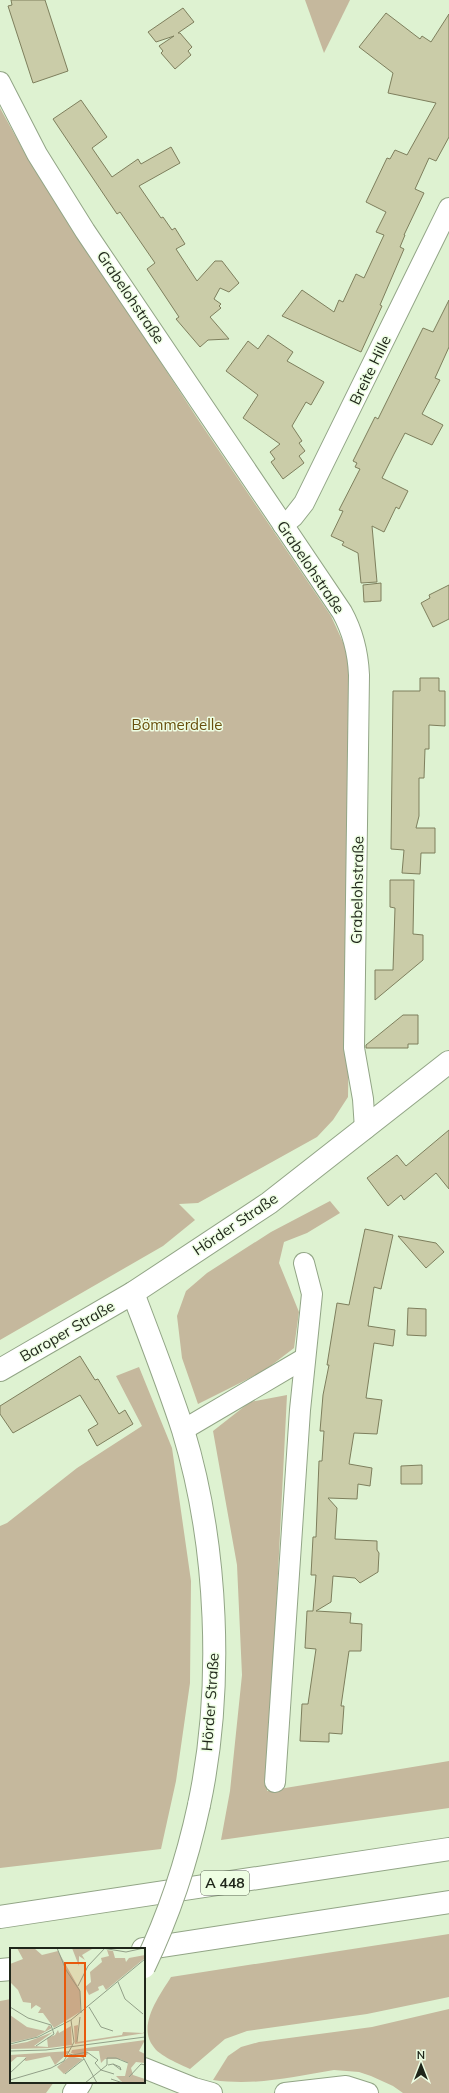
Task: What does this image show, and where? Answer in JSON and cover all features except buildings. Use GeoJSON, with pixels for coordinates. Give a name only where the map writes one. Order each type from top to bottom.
{"type":"FeatureCollection","features":[{"type":"Feature","properties":{"kind":"main road","name":"Hörder Straße"},"geometry":{"type":"LineString","coordinates":[[145,1965],[160,1932],[188,1856],[199,1805],[212,1717],[214,1657],[213,1603],[198,1493],[183,1430],[133,1293],[269,1203],[449,1062]]}},
{"type":"Feature","properties":{"kind":"main road","name":"Baroper Straße"},"geometry":{"type":"LineString","coordinates":[[0,1370],[133,1293]]}},
{"type":"Feature","properties":{"kind":"main road","name":"A 448"},"geometry":{"type":"LineString","coordinates":[[0,1917],[449,1849]]}},
{"type":"Feature","properties":{"kind":"main road"},"geometry":{"type":"LineString","coordinates":[[145,1949],[449,1902]]}},
{"type":"Feature","properties":{"kind":"main road"},"geometry":{"type":"LineString","coordinates":[[0,1970],[10,1969]]}},
{"type":"Feature","properties":{"kind":"main road"},"geometry":{"type":"LineString","coordinates":[[74,2093],[80,2083]]}},
{"type":"Feature","properties":{"kind":"street","name":"Grabelohstraße"},"geometry":{"type":"LineString","coordinates":[[0,82],[37,154],[85,231],[342,612],[352,632],[358,659],[354,1048],[363,1099],[365,1129]]}},
{"type":"Feature","properties":{"kind":"street","name":"Breite Hille"},"geometry":{"type":"LineString","coordinates":[[283,525],[304,503],[449,208]]}},
{"type":"Feature","properties":{"kind":"street"},"geometry":{"type":"LineString","coordinates":[[275,1782],[300,1410],[312,1294],[304,1263]]}},
{"type":"Feature","properties":{"kind":"street"},"geometry":{"type":"LineString","coordinates":[[183,1430],[305,1358]]}},
{"type":"Feature","properties":{"kind":"street"},"geometry":{"type":"LineString","coordinates":[[145,2068],[194,2088],[212,2093]]}},
{"type":"Feature","properties":{"kind":"street"},"geometry":{"type":"LineString","coordinates":[[285,2093],[346,2086],[368,2093]]}},
{"type":"Feature","properties":{"kind":"green space"},"geometry":{"type":"Polygon","coordinates":[[[305,0],[350,0],[324,53],[305,0]]]}},
{"type":"Feature","properties":{"kind":"green space","name":"Bömmerdelle"},"geometry":{"type":"Polygon","coordinates":[[[0,108],[27,157],[197,418],[331,616],[347,651],[354,698],[348,1097],[333,1120],[317,1137],[198,1203],[179,1204],[195,1220],[163,1246],[0,1340],[0,108]]]}},
{"type":"Feature","properties":{"kind":"green space"},"geometry":{"type":"Polygon","coordinates":[[[330,1201],[340,1213],[307,1233],[284,1242],[279,1263],[299,1312],[294,1348],[264,1371],[198,1404],[182,1358],[177,1316],[186,1291],[207,1273],[271,1232],[330,1201]]]}},
{"type":"Feature","properties":{"kind":"green space"},"geometry":{"type":"Polygon","coordinates":[[[139,1367],[172,1448],[191,1581],[190,1683],[176,1781],[161,1849],[0,1868],[0,1526],[7,1523],[77,1468],[142,1426],[116,1376],[139,1367]]]}},
{"type":"Feature","properties":{"kind":"green space"},"geometry":{"type":"Polygon","coordinates":[[[287,1395],[267,1791],[449,1761],[449,1808],[221,1840],[230,1791],[242,1675],[237,1565],[213,1431],[250,1402],[287,1395]]]}},
{"type":"Feature","properties":{"kind":"green space"},"geometry":{"type":"Polygon","coordinates":[[[449,1934],[449,1997],[367,2014],[247,2031],[225,2039],[190,2069],[156,2050],[149,2038],[148,2029],[152,2010],[171,1977],[449,1934]]]}},
{"type":"Feature","properties":{"kind":"green space"},"geometry":{"type":"Polygon","coordinates":[[[10,1999],[10,2083],[53,2083],[46,2093],[0,2093],[0,2001],[10,1999]]]}},
{"type":"Feature","properties":{"kind":"green space"},"geometry":{"type":"Polygon","coordinates":[[[449,2009],[449,2093],[403,2093],[393,2086],[359,2072],[334,2070],[274,2080],[229,2082],[213,2080],[228,2056],[241,2047],[259,2042],[372,2027],[449,2009]]]}}]}
